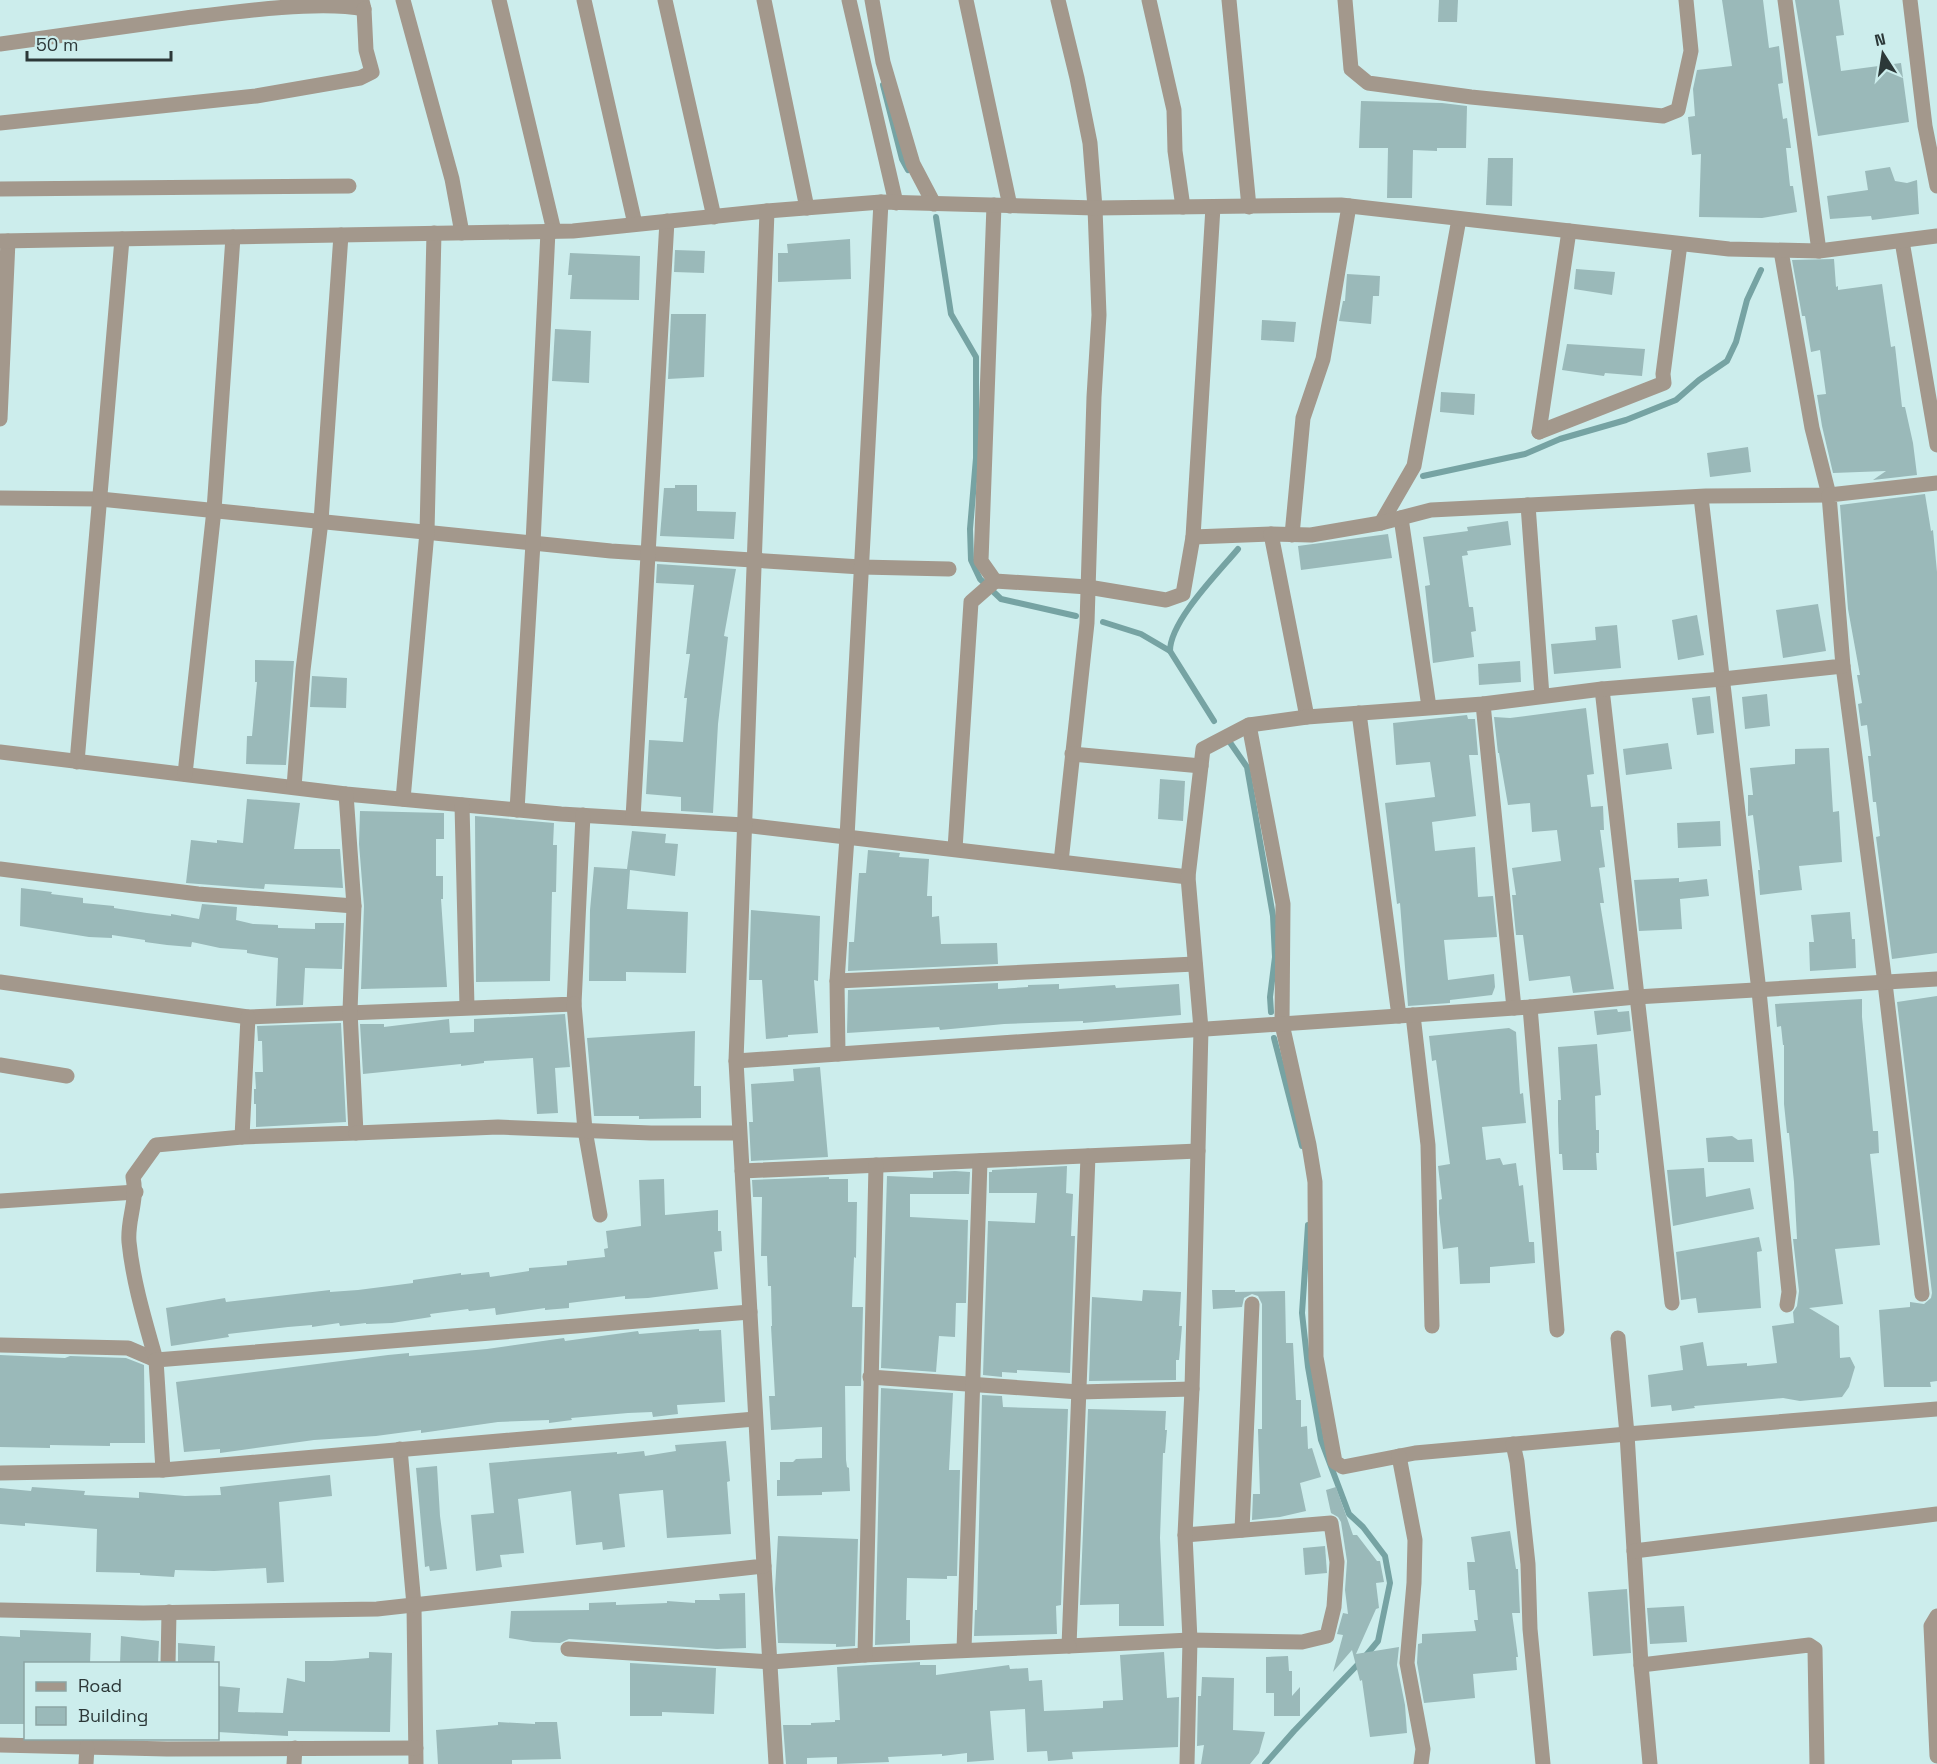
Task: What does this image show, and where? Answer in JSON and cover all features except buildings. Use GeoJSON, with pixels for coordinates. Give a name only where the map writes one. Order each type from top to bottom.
{"type":"FeatureCollection","features":[{"type":"Feature","properties":{"kind":"street"},"geometry":{"type":"LineString","coordinates":[[403,0],[452,178],[462,233]]}},
{"type":"Feature","properties":{"kind":"street"},"geometry":{"type":"LineString","coordinates":[[499,0],[551,231],[517,810]]}},
{"type":"Feature","properties":{"kind":"street"},"geometry":{"type":"LineString","coordinates":[[584,0],[635,224]]}},
{"type":"Feature","properties":{"kind":"street"},"geometry":{"type":"LineString","coordinates":[[665,0],[714,217]]}},
{"type":"Feature","properties":{"kind":"street"},"geometry":{"type":"LineString","coordinates":[[764,0],[807,208]]}},
{"type":"Feature","properties":{"kind":"street"},"geometry":{"type":"LineString","coordinates":[[838,1054],[837,981],[861,567],[888,202],[849,0]]}},
{"type":"Feature","properties":{"kind":"street"},"geometry":{"type":"LineString","coordinates":[[872,0],[883,62],[913,164],[934,204]]}},
{"type":"Feature","properties":{"kind":"street"},"geometry":{"type":"LineString","coordinates":[[966,0],[1010,206]]}},
{"type":"Feature","properties":{"kind":"street"},"geometry":{"type":"LineString","coordinates":[[1058,0],[1090,143],[1099,315],[1094,397],[1087,623],[1061,862]]}},
{"type":"Feature","properties":{"kind":"street"},"geometry":{"type":"LineString","coordinates":[[1149,0],[1174,110],[1175,152],[1183,207]]}},
{"type":"Feature","properties":{"kind":"street"},"geometry":{"type":"LineString","coordinates":[[1229,0],[1249,207]]}},
{"type":"Feature","properties":{"kind":"street"},"geometry":{"type":"LineString","coordinates":[[1345,0],[1351,69],[1368,83],[1471,97],[1663,116],[1678,110],[1691,51],[1686,0]]}},
{"type":"Feature","properties":{"kind":"street"},"geometry":{"type":"LineString","coordinates":[[1785,0],[1819,252]]}},
{"type":"Feature","properties":{"kind":"street"},"geometry":{"type":"LineString","coordinates":[[1910,0],[1925,126],[1937,186]]}},
{"type":"Feature","properties":{"kind":"street"},"geometry":{"type":"LineString","coordinates":[[0,44],[260,9],[363,4],[366,50],[372,72],[360,78],[256,96],[0,123]]}},
{"type":"Feature","properties":{"kind":"street"},"geometry":{"type":"LineString","coordinates":[[0,189],[349,186]]}},
{"type":"Feature","properties":{"kind":"street"},"geometry":{"type":"LineString","coordinates":[[0,419],[4,241],[551,231],[888,202],[1095,208],[1348,206],[1680,244],[1781,251],[1819,252],[1937,236]]}},
{"type":"Feature","properties":{"kind":"street"},"geometry":{"type":"LineString","coordinates":[[994,205],[981,561],[995,581]]}},
{"type":"Feature","properties":{"kind":"street"},"geometry":{"type":"LineString","coordinates":[[1292,535],[1303,417],[1323,359],[1348,206]]}},
{"type":"Feature","properties":{"kind":"street"},"geometry":{"type":"LineString","coordinates":[[955,849],[971,602],[995,581],[1088,587],[1166,600],[1184,594],[1193,537],[1213,207]]}},
{"type":"Feature","properties":{"kind":"street"},"geometry":{"type":"LineString","coordinates":[[767,211],[736,1061],[776,1764]]}},
{"type":"Feature","properties":{"kind":"street"},"geometry":{"type":"LineString","coordinates":[[1381,523],[1414,466],[1459,219]]}},
{"type":"Feature","properties":{"kind":"street"},"geometry":{"type":"LineString","coordinates":[[633,818],[667,221]]}},
{"type":"Feature","properties":{"kind":"street"},"geometry":{"type":"LineString","coordinates":[[1569,231],[1539,432],[1664,383],[1663,374],[1680,244]]}},
{"type":"Feature","properties":{"kind":"street"},"geometry":{"type":"LineString","coordinates":[[402,799],[427,532],[434,233]]}},
{"type":"Feature","properties":{"kind":"street"},"geometry":{"type":"LineString","coordinates":[[294,788],[303,670],[321,521],[341,235]]}},
{"type":"Feature","properties":{"kind":"street"},"geometry":{"type":"LineString","coordinates":[[185,774],[214,510],[233,237]]}},
{"type":"Feature","properties":{"kind":"street"},"geometry":{"type":"LineString","coordinates":[[77,762],[122,239]]}},
{"type":"Feature","properties":{"kind":"street"},"geometry":{"type":"LineString","coordinates":[[1902,241],[1937,445]]}},
{"type":"Feature","properties":{"kind":"street"},"geometry":{"type":"LineString","coordinates":[[1781,251],[1812,428],[1829,495],[1843,666],[1885,983],[1922,1294]]}},
{"type":"Feature","properties":{"kind":"street"},"geometry":{"type":"LineString","coordinates":[[1193,537],[1311,535],[1381,523],[1431,510],[1701,497],[1829,495],[1937,483]]}},
{"type":"Feature","properties":{"kind":"street"},"geometry":{"type":"LineString","coordinates":[[1701,497],[1759,991],[1789,1292],[1787,1305]]}},
{"type":"Feature","properties":{"kind":"street"},"geometry":{"type":"LineString","coordinates":[[0,498],[100,499],[648,553],[861,567],[950,569]]}},
{"type":"Feature","properties":{"kind":"street"},"geometry":{"type":"LineString","coordinates":[[1528,505],[1542,696]]}},
{"type":"Feature","properties":{"kind":"street"},"geometry":{"type":"LineString","coordinates":[[1401,518],[1429,707]]}},
{"type":"Feature","properties":{"kind":"street"},"geometry":{"type":"LineString","coordinates":[[1271,534],[1307,717]]}},
{"type":"Feature","properties":{"kind":"street"},"geometry":{"type":"LineString","coordinates":[[1187,1764],[1190,1640],[1185,1535],[1192,1389],[1201,1029],[1188,877],[1203,749],[1249,725],[1307,717],[1483,704],[1602,689],[1843,666]]}},
{"type":"Feature","properties":{"kind":"street"},"geometry":{"type":"LineString","coordinates":[[1602,689],[1672,1303]]}},
{"type":"Feature","properties":{"kind":"street"},"geometry":{"type":"LineString","coordinates":[[1483,704],[1514,1008]]}},
{"type":"Feature","properties":{"kind":"street"},"geometry":{"type":"LineString","coordinates":[[1359,712],[1428,1144],[1432,1326]]}},
{"type":"Feature","properties":{"kind":"street"},"geometry":{"type":"LineString","coordinates":[[1249,725],[1283,904],[1282,1024],[1309,1144],[1315,1182],[1316,1357],[1335,1462],[1343,1467],[1415,1453],[1937,1409]]}},
{"type":"Feature","properties":{"kind":"street"},"geometry":{"type":"LineString","coordinates":[[0,752],[346,794],[517,810],[744,825],[1188,877]]}},
{"type":"Feature","properties":{"kind":"street"},"geometry":{"type":"LineString","coordinates":[[1072,754],[1201,766]]}},
{"type":"Feature","properties":{"kind":"street"},"geometry":{"type":"LineString","coordinates":[[346,794],[354,906],[350,1011],[356,1133]]}},
{"type":"Feature","properties":{"kind":"street"},"geometry":{"type":"LineString","coordinates":[[462,805],[467,1007]]}},
{"type":"Feature","properties":{"kind":"street"},"geometry":{"type":"LineString","coordinates":[[583,815],[574,1004],[585,1130],[600,1215]]}},
{"type":"Feature","properties":{"kind":"street"},"geometry":{"type":"LineString","coordinates":[[0,869],[198,894],[354,906]]}},
{"type":"Feature","properties":{"kind":"street"},"geometry":{"type":"LineString","coordinates":[[837,981],[1196,964]]}},
{"type":"Feature","properties":{"kind":"street"},"geometry":{"type":"LineString","coordinates":[[736,1061],[1937,979]]}},
{"type":"Feature","properties":{"kind":"street"},"geometry":{"type":"LineString","coordinates":[[0,982],[248,1017],[350,1011],[574,1004]]}},
{"type":"Feature","properties":{"kind":"street"},"geometry":{"type":"LineString","coordinates":[[1530,1007],[1557,1330]]}},
{"type":"Feature","properties":{"kind":"street"},"geometry":{"type":"LineString","coordinates":[[242,1137],[248,1017]]}},
{"type":"Feature","properties":{"kind":"street"},"geometry":{"type":"LineString","coordinates":[[0,1065],[67,1076]]}},
{"type":"Feature","properties":{"kind":"street"},"geometry":{"type":"LineString","coordinates":[[163,1470],[156,1360],[138,1297],[129,1239],[136,1192],[132,1177],[156,1145],[242,1137],[498,1127],[651,1133],[740,1133]]}},
{"type":"Feature","properties":{"kind":"street"},"geometry":{"type":"LineString","coordinates":[[742,1171],[1198,1151]]}},
{"type":"Feature","properties":{"kind":"street"},"geometry":{"type":"LineString","coordinates":[[1069,1646],[1088,1156]]}},
{"type":"Feature","properties":{"kind":"street"},"geometry":{"type":"LineString","coordinates":[[964,1650],[980,1161]]}},
{"type":"Feature","properties":{"kind":"street"},"geometry":{"type":"LineString","coordinates":[[865,1655],[876,1165]]}},
{"type":"Feature","properties":{"kind":"street"},"geometry":{"type":"LineString","coordinates":[[0,1201],[136,1192]]}},
{"type":"Feature","properties":{"kind":"street"},"geometry":{"type":"LineString","coordinates":[[1242,1530],[1252,1304]]}},
{"type":"Feature","properties":{"kind":"street"},"geometry":{"type":"LineString","coordinates":[[0,1345],[128,1348],[156,1360],[750,1312]]}},
{"type":"Feature","properties":{"kind":"street"},"geometry":{"type":"LineString","coordinates":[[1618,1338],[1650,1764]]}},
{"type":"Feature","properties":{"kind":"street"},"geometry":{"type":"LineString","coordinates":[[870,1377],[1079,1392],[1192,1389]]}},
{"type":"Feature","properties":{"kind":"street"},"geometry":{"type":"LineString","coordinates":[[0,1473],[163,1470],[755,1419]]}},
{"type":"Feature","properties":{"kind":"street"},"geometry":{"type":"LineString","coordinates":[[1513,1444],[1528,1564],[1530,1629],[1544,1764]]}},
{"type":"Feature","properties":{"kind":"street"},"geometry":{"type":"LineString","coordinates":[[400,1449],[414,1605],[416,1764]]}},
{"type":"Feature","properties":{"kind":"street"},"geometry":{"type":"LineString","coordinates":[[1399,1456],[1415,1540],[1407,1664],[1423,1749],[1421,1764]]}},
{"type":"Feature","properties":{"kind":"street"},"geometry":{"type":"LineString","coordinates":[[1634,1551],[1937,1514]]}},
{"type":"Feature","properties":{"kind":"street"},"geometry":{"type":"LineString","coordinates":[[568,1649],[771,1662],[865,1655],[1190,1640],[1302,1642],[1327,1636],[1334,1607],[1337,1563],[1331,1523],[1185,1535]]}},
{"type":"Feature","properties":{"kind":"street"},"geometry":{"type":"LineString","coordinates":[[0,1610],[169,1612],[377,1609],[764,1566]]}},
{"type":"Feature","properties":{"kind":"street"},"geometry":{"type":"LineString","coordinates":[[168,1662],[169,1612]]}},
{"type":"Feature","properties":{"kind":"street"},"geometry":{"type":"LineString","coordinates":[[1937,1616],[1931,1626],[1937,1756]]}},
{"type":"Feature","properties":{"kind":"street"},"geometry":{"type":"LineString","coordinates":[[1641,1665],[1809,1646],[1815,1649],[1817,1764]]}},
{"type":"Feature","properties":{"kind":"street"},"geometry":{"type":"LineString","coordinates":[[0,1745],[87,1747],[167,1744],[295,1748],[416,1748]]}},
{"type":"Feature","properties":{"kind":"street"},"geometry":{"type":"LineString","coordinates":[[86,1764],[87,1747]]}},
{"type":"Feature","properties":{"kind":"street"},"geometry":{"type":"LineString","coordinates":[[294,1764],[295,1748]]}},
{"type":"Feature","properties":{"kind":"waterway"},"geometry":{"type":"LineString","coordinates":[[883,85],[902,159],[908,170]]}},
{"type":"Feature","properties":{"kind":"waterway"},"geometry":{"type":"LineString","coordinates":[[936,217],[951,314],[976,357],[976,458],[970,529],[971,560],[980,579],[1001,599],[1076,616]]}},
{"type":"Feature","properties":{"kind":"waterway"},"geometry":{"type":"LineString","coordinates":[[1423,476],[1525,454],[1560,439],[1626,420],[1676,400],[1699,380],[1727,361],[1736,342],[1747,300],[1761,270]]}},
{"type":"Feature","properties":{"kind":"waterway"},"geometry":{"type":"LineString","coordinates":[[1214,721],[1170,651],[1172,639],[1186,612],[1238,549]]}},
{"type":"Feature","properties":{"kind":"waterway"},"geometry":{"type":"LineString","coordinates":[[1103,622],[1141,634],[1170,651]]}},
{"type":"Feature","properties":{"kind":"waterway"},"geometry":{"type":"LineString","coordinates":[[1229,741],[1247,767],[1273,916],[1275,957],[1270,997],[1271,1012]]}},
{"type":"Feature","properties":{"kind":"waterway"},"geometry":{"type":"LineString","coordinates":[[1274,1038],[1302,1146]]}},
{"type":"Feature","properties":{"kind":"waterway"},"geometry":{"type":"LineString","coordinates":[[1265,1764],[1378,1641],[1390,1583],[1385,1556],[1363,1527],[1349,1514],[1321,1440],[1308,1367],[1302,1313],[1308,1225]]}}]}
